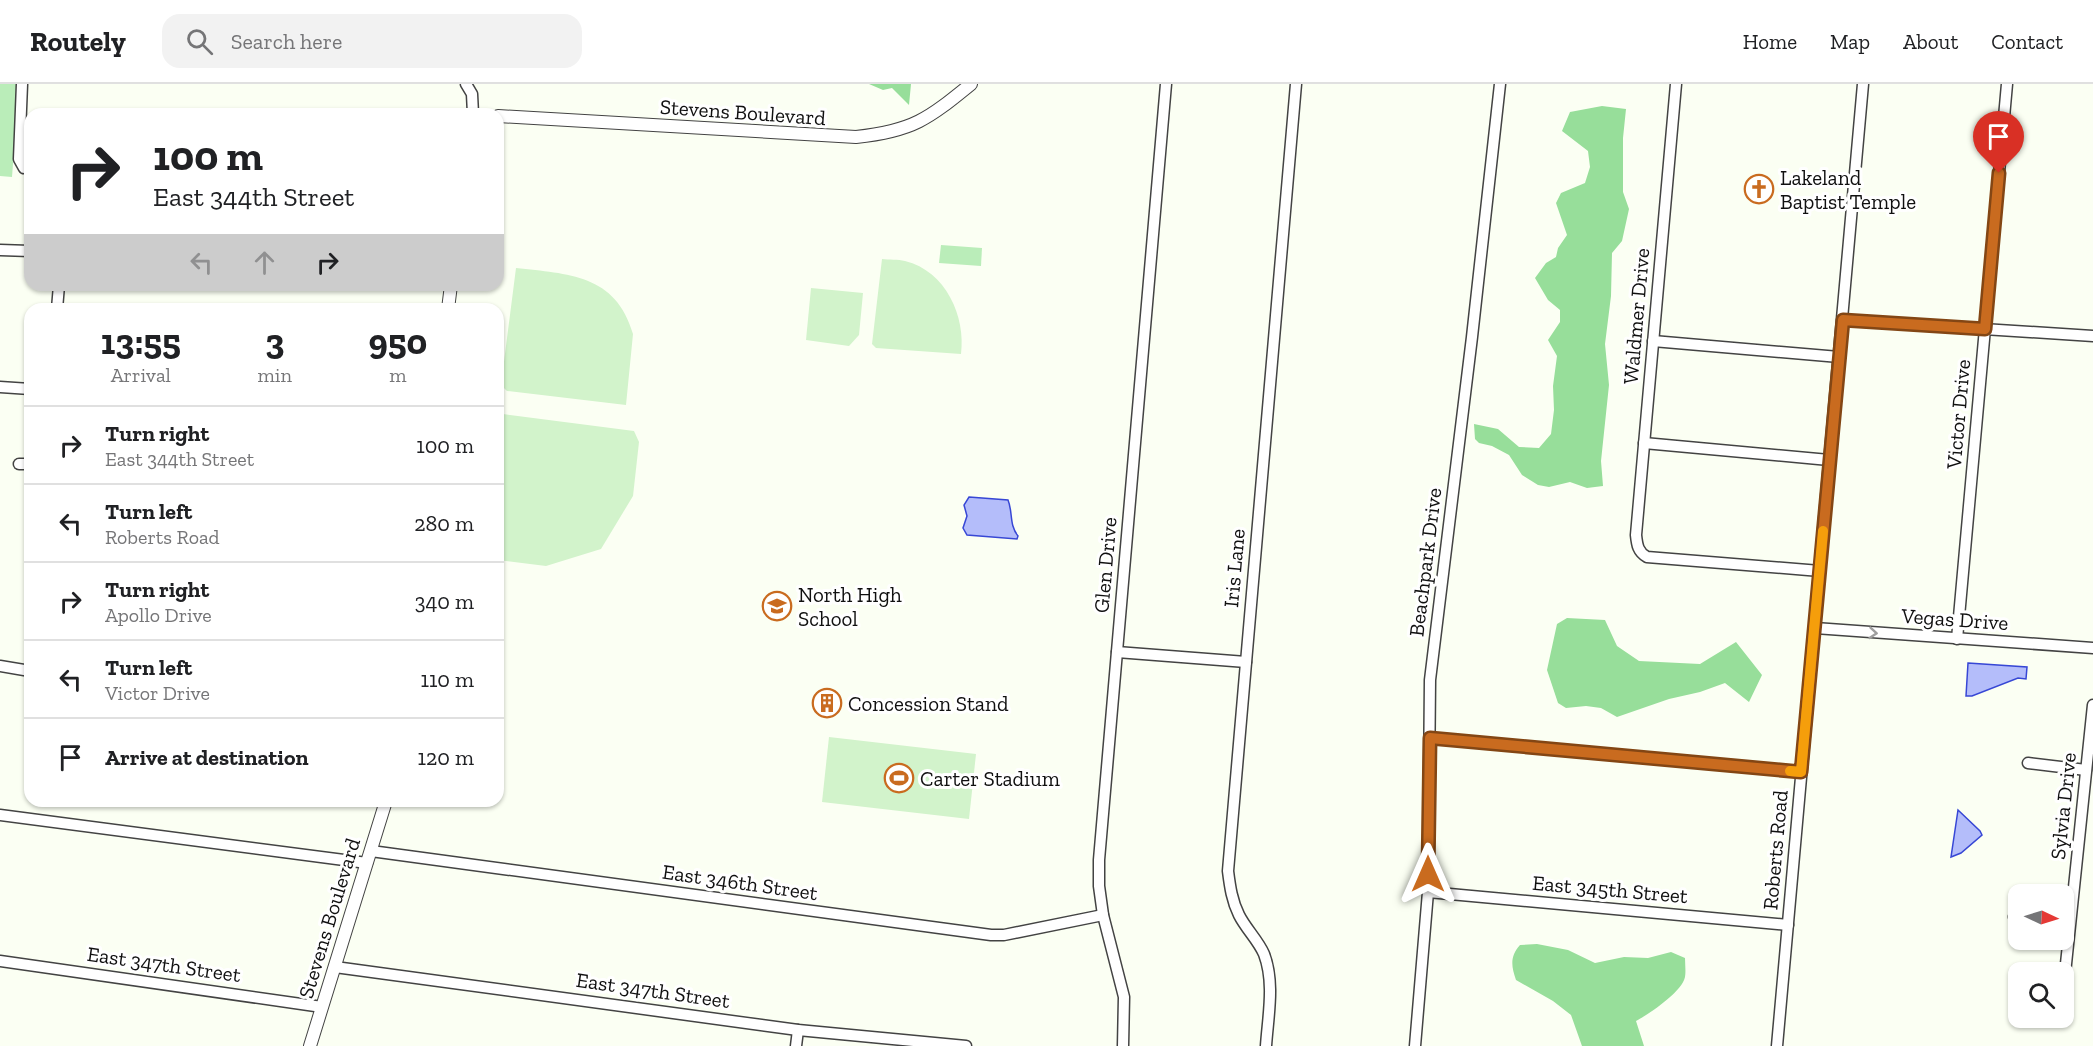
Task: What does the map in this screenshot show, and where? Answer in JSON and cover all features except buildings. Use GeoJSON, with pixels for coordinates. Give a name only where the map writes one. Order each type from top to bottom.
{"type":"FeatureCollection","features":[{"type":"Feature","properties":{"kind":"street"},"geometry":{"type":"LineString","coordinates":[[22,84],[19,159],[24,168]]}},
{"type":"Feature","properties":{"kind":"street"},"geometry":{"type":"LineString","coordinates":[[466,84],[472,94],[473,108]]}},
{"type":"Feature","properties":{"kind":"street","name":"Stevens Boulevard"},"geometry":{"type":"LineString","coordinates":[[504,116],[856,137],[901,130],[924,120],[971,84]]}},
{"type":"Feature","properties":{"kind":"street","name":"Glen Drive"},"geometry":{"type":"LineString","coordinates":[[1123,1046],[1124,997],[1103,915],[1099,886],[1099,860],[1166,84]]}},
{"type":"Feature","properties":{"kind":"street","name":"Iris Lane"},"geometry":{"type":"LineString","coordinates":[[1266,1046],[1269,971],[1257,941],[1240,917],[1231,894],[1228,871],[1296,84]]}},
{"type":"Feature","properties":{"kind":"street","name":"Beachpark Drive"},"geometry":{"type":"LineString","coordinates":[[1415,1046],[1428,892],[1430,680],[1500,84]]}},
{"type":"Feature","properties":{"kind":"street","name":"Waldmer Drive"},"geometry":{"type":"LineString","coordinates":[[1676,84],[1636,535],[1639,550],[1647,557],[1820,571]]}},
{"type":"Feature","properties":{"kind":"street","name":"Roberts Road"},"geometry":{"type":"LineString","coordinates":[[1777,1046],[1863,84]]}},
{"type":"Feature","properties":{"kind":"street","name":"Victor Drive"},"geometry":{"type":"LineString","coordinates":[[1957,639],[2007,84]]}},
{"type":"Feature","properties":{"kind":"street"},"geometry":{"type":"LineString","coordinates":[[0,250],[24,251]]}},
{"type":"Feature","properties":{"kind":"street"},"geometry":{"type":"LineString","coordinates":[[1843,320],[2093,336]]}},
{"type":"Feature","properties":{"kind":"street"},"geometry":{"type":"LineString","coordinates":[[1653,341],[1839,357]]}},
{"type":"Feature","properties":{"kind":"street"},"geometry":{"type":"LineString","coordinates":[[0,387],[24,388]]}},
{"type":"Feature","properties":{"kind":"street"},"geometry":{"type":"LineString","coordinates":[[1644,443],[1829,460]]}},
{"type":"Feature","properties":{"kind":"street","name":"Vegas Drive"},"geometry":{"type":"LineString","coordinates":[[1815,628],[2093,648]]}},
{"type":"Feature","properties":{"kind":"street"},"geometry":{"type":"LineString","coordinates":[[1117,652],[1246,662]]}},
{"type":"Feature","properties":{"kind":"street"},"geometry":{"type":"LineString","coordinates":[[0,666],[24,670]]}},
{"type":"Feature","properties":{"kind":"street","name":"Sylvia Drive"},"geometry":{"type":"LineString","coordinates":[[2072,884],[2093,705]]}},
{"type":"Feature","properties":{"kind":"street"},"geometry":{"type":"LineString","coordinates":[[1430,738],[1801,772]]}},
{"type":"Feature","properties":{"kind":"street"},"geometry":{"type":"LineString","coordinates":[[2028,763],[2086,770]]}},
{"type":"Feature","properties":{"kind":"street","name":"Stevens Boulevard"},"geometry":{"type":"LineString","coordinates":[[309,1046],[384,807]]}},
{"type":"Feature","properties":{"kind":"street","name":"East 346th Street"},"geometry":{"type":"LineString","coordinates":[[0,815],[369,857],[991,935],[1004,935],[1103,915]]}},
{"type":"Feature","properties":{"kind":"street","name":"East 345th Street"},"geometry":{"type":"LineString","coordinates":[[1428,892],[1788,925]]}},
{"type":"Feature","properties":{"kind":"street","name":"East 347th Street"},"geometry":{"type":"LineString","coordinates":[[0,961],[322,1007]]}},
{"type":"Feature","properties":{"kind":"street","name":"East 347th Street"},"geometry":{"type":"LineString","coordinates":[[335,967],[798,1030],[966,1046]]}},
{"type":"Feature","properties":{"kind":"street"},"geometry":{"type":"LineString","coordinates":[[796,1046],[798,1030]]}},
{"type":"Feature","properties":{"kind":"green space"},"geometry":{"type":"Polygon","coordinates":[[[0,84],[19,84],[12,177],[0,176],[0,84]]]}},
{"type":"Feature","properties":{"kind":"green space"},"geometry":{"type":"Polygon","coordinates":[[[869,84],[911,84],[909,105],[892,88],[883,90],[869,84]]]}},
{"type":"Feature","properties":{"kind":"green space"},"geometry":{"type":"Polygon","coordinates":[[[1602,106],[1626,109],[1623,138],[1623,192],[1629,209],[1622,241],[1612,253],[1611,296],[1605,344],[1609,385],[1601,461],[1603,486],[1587,488],[1570,482],[1549,487],[1538,485],[1522,475],[1509,455],[1492,446],[1479,443],[1475,439],[1474,424],[1498,429],[1519,447],[1539,448],[1551,434],[1557,356],[1548,340],[1560,322],[1560,310],[1548,300],[1535,278],[1546,263],[1556,257],[1558,248],[1567,235],[1556,203],[1561,193],[1585,183],[1590,167],[1588,151],[1562,131],[1570,112],[1602,106]]]}},
{"type":"Feature","properties":{"kind":"green space"},"geometry":{"type":"Polygon","coordinates":[[[941,245],[982,248],[981,266],[939,263],[941,245]]]}},
{"type":"Feature","properties":{"kind":"green space"},"geometry":{"type":"Polygon","coordinates":[[[882,259],[902,260],[919,266],[942,285],[950,297],[960,325],[961,354],[876,348],[872,344],[882,259]]]}},
{"type":"Feature","properties":{"kind":"green space"},"geometry":{"type":"Polygon","coordinates":[[[516,268],[554,272],[588,281],[602,288],[615,299],[625,314],[633,334],[626,405],[507,391],[504,388],[504,362],[516,268]]]}},
{"type":"Feature","properties":{"kind":"green space"},"geometry":{"type":"Polygon","coordinates":[[[811,288],[863,293],[859,335],[849,346],[806,340],[811,288]]]}},
{"type":"Feature","properties":{"kind":"green space"},"geometry":{"type":"Polygon","coordinates":[[[504,414],[634,431],[639,442],[633,496],[601,549],[546,566],[504,561],[504,414]]]}},
{"type":"Feature","properties":{"kind":"green space"},"geometry":{"type":"Polygon","coordinates":[[[1567,618],[1605,620],[1617,646],[1639,661],[1700,664],[1736,642],[1762,675],[1749,702],[1725,683],[1617,717],[1601,708],[1586,706],[1566,708],[1558,703],[1547,670],[1557,624],[1567,618]]]}},
{"type":"Feature","properties":{"kind":"green space","name":"Carter Stadium"},"geometry":{"type":"Polygon","coordinates":[[[829,737],[976,754],[969,819],[822,802],[829,737]]]}},
{"type":"Feature","properties":{"kind":"green space"},"geometry":{"type":"Polygon","coordinates":[[[1537,944],[1568,950],[1595,963],[1624,957],[1648,958],[1671,952],[1685,958],[1685,977],[1672,996],[1636,1021],[1644,1046],[1582,1046],[1571,1015],[1553,1001],[1516,980],[1512,961],[1514,953],[1520,945],[1537,944]]]}},
{"type":"Feature","properties":{"kind":"water"},"geometry":{"type":"Polygon","coordinates":[[[969,497],[1008,500],[1017,539],[967,535],[963,528],[967,516],[964,505],[969,497]]]}},
{"type":"Feature","properties":{"kind":"water"},"geometry":{"type":"Polygon","coordinates":[[[1968,663],[2027,667],[2026,679],[2018,678],[1972,696],[1966,696],[1968,663]]]}},
{"type":"Feature","properties":{"kind":"water"},"geometry":{"type":"Polygon","coordinates":[[[1958,810],[1982,835],[1961,853],[1951,857],[1958,810]]]}},
{"type":"Feature","properties":{"kind":"slow traffic"},"geometry":{"type":"LineString","coordinates":[[1790,771],[1801,772],[1823,531]]}},
{"type":"Feature","properties":{"kind":"place","name":"Lakeland Baptist Temple"},"geometry":{"type":"Point","coordinates":[1759,189]}},
{"type":"Feature","properties":{"kind":"place","name":"North High School"},"geometry":{"type":"Point","coordinates":[777,606]}},
{"type":"Feature","properties":{"kind":"place","name":"Concession Stand"},"geometry":{"type":"Point","coordinates":[827,703]}},
{"type":"Feature","properties":{"kind":"place","name":"Carter Stadium"},"geometry":{"type":"Point","coordinates":[899,778]}},
{"type":"Feature","properties":{"kind":"route"},"geometry":{"type":"LineString","coordinates":[[1428,874],[1430,738],[1801,772],[1843,320],[1985,329],[1999,173]]}}]}
